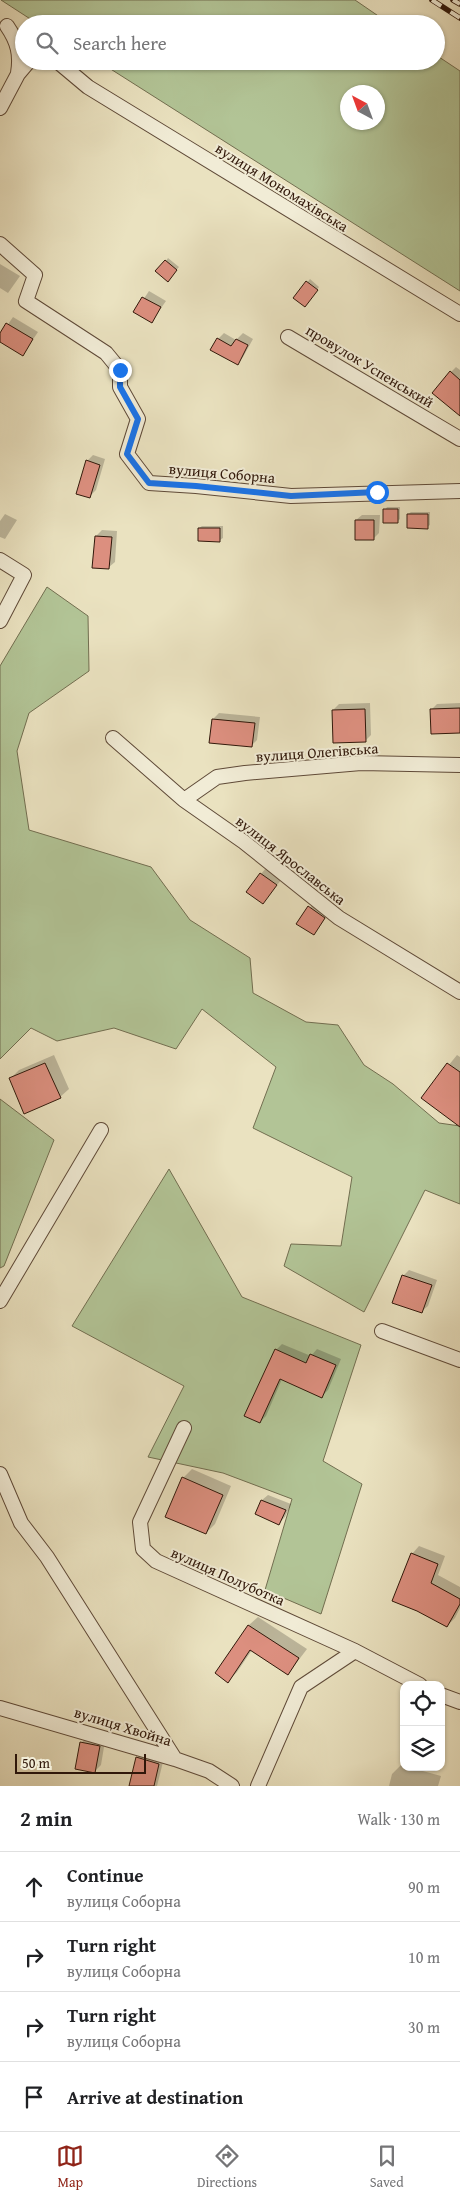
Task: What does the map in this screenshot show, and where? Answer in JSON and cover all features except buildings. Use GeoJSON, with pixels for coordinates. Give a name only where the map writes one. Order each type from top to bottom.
{"type":"FeatureCollection","features":[{"type":"Feature","properties":{"kind":"street"},"geometry":{"type":"LineString","coordinates":[[4,24],[15,31]]}},
{"type":"Feature","properties":{"kind":"street"},"geometry":{"type":"LineString","coordinates":[[4,24],[15,43]]}},
{"type":"Feature","properties":{"kind":"street"},"geometry":{"type":"LineString","coordinates":[[18,74],[19,70]]}},
{"type":"Feature","properties":{"kind":"street"},"geometry":{"type":"LineString","coordinates":[[0,108],[21,70]]}},
{"type":"Feature","properties":{"kind":"street","name":"вулиця Мономахівська"},"geometry":{"type":"LineString","coordinates":[[68,70],[88,87],[460,314]]}},
{"type":"Feature","properties":{"kind":"street","name":"вулиця Соборна"},"geometry":{"type":"LineString","coordinates":[[0,244],[35,275],[26,301],[106,353],[120,370],[120,387],[138,419],[127,454],[149,483],[291,496],[460,491]]}},
{"type":"Feature","properties":{"kind":"street","name":"провулок Успенський"},"geometry":{"type":"LineString","coordinates":[[288,337],[460,439]]}},
{"type":"Feature","properties":{"kind":"street"},"geometry":{"type":"LineString","coordinates":[[0,560],[24,575],[0,621]]}},
{"type":"Feature","properties":{"kind":"street","name":"вулиця Ярославська"},"geometry":{"type":"LineString","coordinates":[[113,738],[184,800],[244,842],[339,918],[460,992]]}},
{"type":"Feature","properties":{"kind":"street","name":"вулиця Олегівська"},"geometry":{"type":"LineString","coordinates":[[184,800],[217,777],[245,773],[361,763],[460,765]]}},
{"type":"Feature","properties":{"kind":"street"},"geometry":{"type":"LineString","coordinates":[[0,1300],[100,1130]]}},
{"type":"Feature","properties":{"kind":"street"},"geometry":{"type":"LineString","coordinates":[[382,1331],[460,1360]]}},
{"type":"Feature","properties":{"kind":"street","name":"вулиця Полуботка"},"geometry":{"type":"LineString","coordinates":[[184,1428],[140,1522],[143,1549],[156,1561],[355,1651],[412,1681]]}},
{"type":"Feature","properties":{"kind":"street"},"geometry":{"type":"LineString","coordinates":[[0,1474],[21,1524],[47,1557],[175,1759]]}},
{"type":"Feature","properties":{"kind":"street"},"geometry":{"type":"LineString","coordinates":[[258,1786],[301,1687],[355,1651]]}},
{"type":"Feature","properties":{"kind":"street"},"geometry":{"type":"LineString","coordinates":[[445,1696],[460,1702]]}},
{"type":"Feature","properties":{"kind":"street","name":"вулиця Хвойна"},"geometry":{"type":"LineString","coordinates":[[0,1708],[175,1759],[209,1771],[232,1786]]}},
{"type":"Feature","properties":{"kind":"green space"},"geometry":{"type":"Polygon","coordinates":[[[1,0],[355,0],[377,15],[24,15],[1,0]]]}},
{"type":"Feature","properties":{"kind":"green space"},"geometry":{"type":"Polygon","coordinates":[[[445,61],[460,71],[460,291],[112,70],[445,70],[445,61]]]}},
{"type":"Feature","properties":{"kind":"green space"},"geometry":{"type":"Polygon","coordinates":[[[47,587],[88,616],[89,671],[29,713],[17,751],[29,830],[151,867],[190,920],[250,958],[253,993],[306,1022],[338,1025],[364,1065],[393,1084],[439,1123],[460,1126],[460,1204],[425,1190],[364,1312],[284,1266],[291,1244],[341,1246],[352,1177],[253,1128],[276,1067],[202,1009],[176,1049],[114,1028],[57,1041],[31,1028],[0,1059],[0,666],[47,587]]]}},
{"type":"Feature","properties":{"kind":"green space"},"geometry":{"type":"Polygon","coordinates":[[[0,1099],[54,1140],[4,1266],[0,1268],[0,1099]]]}},
{"type":"Feature","properties":{"kind":"green space"},"geometry":{"type":"Polygon","coordinates":[[[169,1169],[242,1297],[361,1345],[323,1461],[362,1484],[321,1614],[265,1590],[292,1499],[223,1473],[148,1457],[184,1386],[72,1326],[169,1169]]]}},
{"type":"Feature","properties":{"kind":"railway"},"geometry":{"type":"LineString","coordinates":[[432,0],[460,18]]}},
{"type":"Feature","properties":{"kind":"railway"},"geometry":{"type":"LineString","coordinates":[[453,0],[460,4]]}},
{"type":"Feature","properties":{"kind":"route"},"geometry":{"type":"LineString","coordinates":[[120,370],[120,387],[138,419],[127,454],[149,483],[291,496],[377,492]]}}]}
